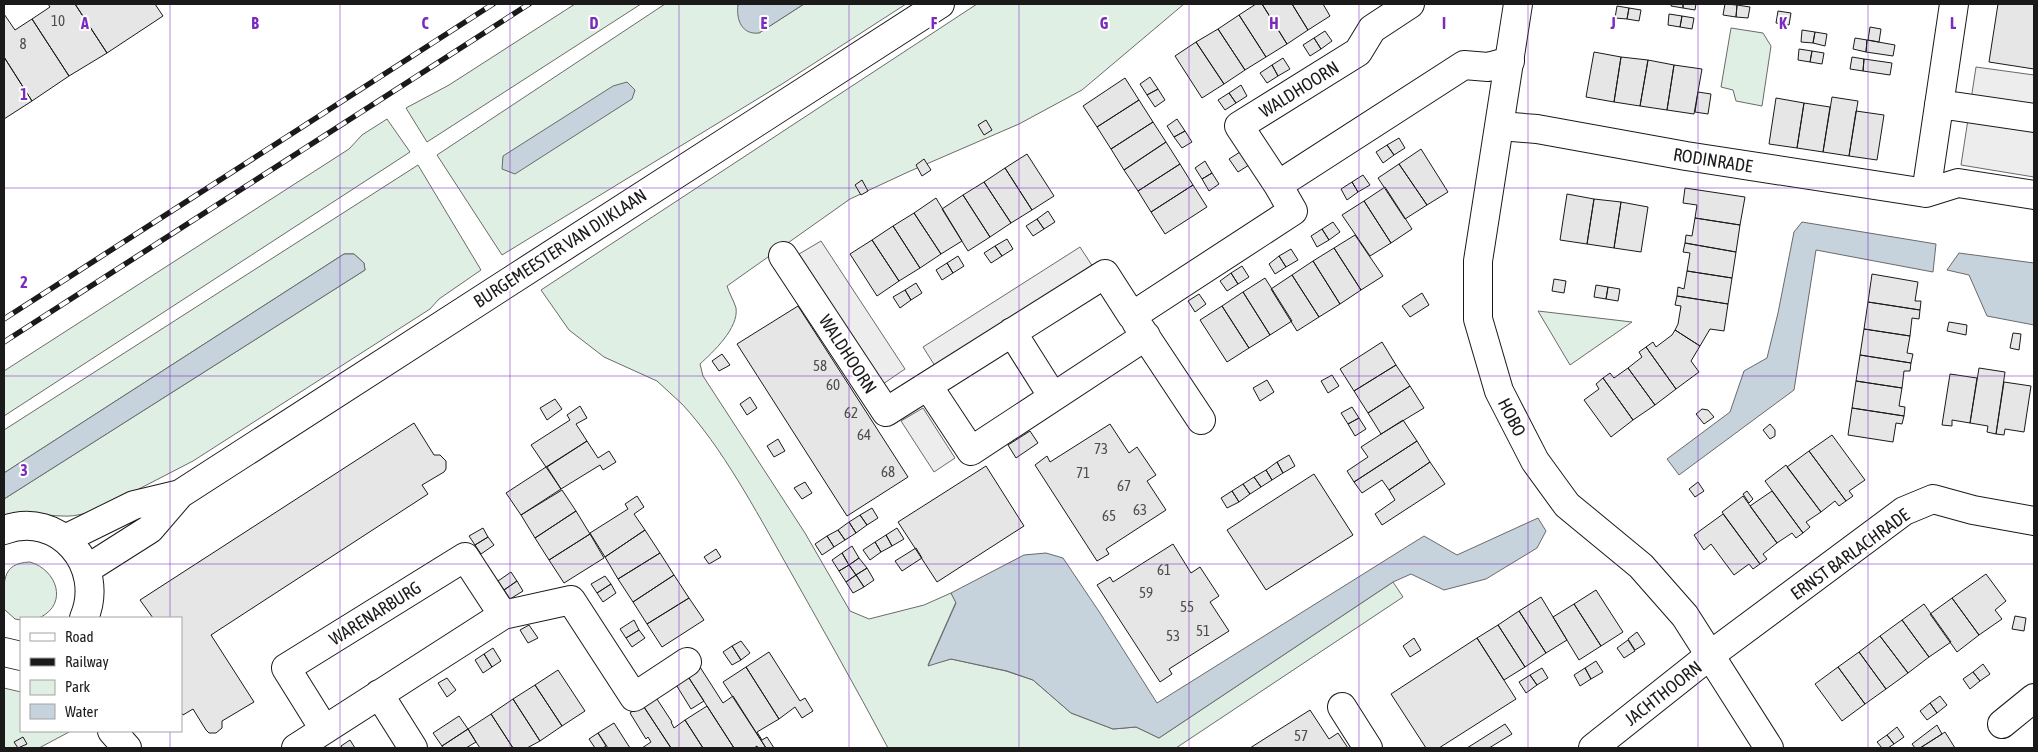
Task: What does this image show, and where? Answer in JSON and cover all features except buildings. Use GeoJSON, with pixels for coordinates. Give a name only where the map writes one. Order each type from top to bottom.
{"type":"FeatureCollection","features":[{"type":"Feature","properties":{"kind":"street","name":"BURGEMEESTER VAN DIJKLAAN"},"geometry":{"type":"LineString","coordinates":[[87,569],[150,529],[180,494],[940,4]]}},
{"type":"Feature","properties":{"kind":"street","name":"WALDHOORN"},"geometry":{"type":"LineString","coordinates":[[928,386],[971,451],[1053,396],[1139,326],[1293,211],[1278,185],[1238,126],[1358,52],[1372,29],[1410,4]]}},
{"type":"Feature","properties":{"kind":"street","name":"HOBO"},"geometry":{"type":"LineString","coordinates":[[1518,4],[1478,261],[1478,319],[1499,391],[1535,461],[1567,505],[1641,566],[1685,616],[1769,748]]}},
{"type":"Feature","properties":{"kind":"street"},"geometry":{"type":"LineString","coordinates":[[1926,193],[1954,4]]}},
{"type":"Feature","properties":{"kind":"street"},"geometry":{"type":"LineString","coordinates":[[1278,185],[1464,64],[1488,67],[1510,61]]}},
{"type":"Feature","properties":{"kind":"street"},"geometry":{"type":"LineString","coordinates":[[1939,104],[2034,118]]}},
{"type":"Feature","properties":{"kind":"street","name":"RODINRADE"},"geometry":{"type":"LineString","coordinates":[[1500,126],[1537,129],[1686,156],[1926,193],[1958,183],[2034,195]]}},
{"type":"Feature","properties":{"kind":"street","name":"WALDHOORN"},"geometry":{"type":"LineString","coordinates":[[783,256],[886,412],[1105,274],[1201,420]]}},
{"type":"Feature","properties":{"kind":"street"},"geometry":{"type":"LineString","coordinates":[[1012,332],[1053,396]]}},
{"type":"Feature","properties":{"kind":"street","name":"BURGEMEESTER VAN DIJKLAAN"},"geometry":{"type":"LineString","coordinates":[[65,539],[134,505],[180,494]]}},
{"type":"Feature","properties":{"kind":"street","name":"ERNST BARLACHRADE"},"geometry":{"type":"LineString","coordinates":[[1709,656],[1904,511],[1933,500],[1973,510],[2034,521]]}},
{"type":"Feature","properties":{"kind":"street"},"geometry":{"type":"LineString","coordinates":[[4,530],[24,526],[38,527],[65,539],[78,552],[87,569],[90,582],[90,596],[84,617]]}},
{"type":"Feature","properties":{"kind":"street","name":"WARENARBURG"},"geometry":{"type":"LineString","coordinates":[[324,729],[286,668],[465,556],[503,615]]}},
{"type":"Feature","properties":{"kind":"street"},"geometry":{"type":"LineString","coordinates":[[296,748],[503,615],[571,600],[634,697],[687,662]]}},
{"type":"Feature","properties":{"kind":"street"},"geometry":{"type":"LineString","coordinates":[[4,652],[20,656]]}},
{"type":"Feature","properties":{"kind":"street","name":"JACHTHOORN"},"geometry":{"type":"LineString","coordinates":[[1593,748],[1709,656]]}},
{"type":"Feature","properties":{"kind":"street"},"geometry":{"type":"LineString","coordinates":[[379,694],[413,748]]}},
{"type":"Feature","properties":{"kind":"street"},"geometry":{"type":"LineString","coordinates":[[2002,724],[2034,698]]}},
{"type":"Feature","properties":{"kind":"street"},"geometry":{"type":"LineString","coordinates":[[1342,707],[1368,748]]}},
{"type":"Feature","properties":{"kind":"green space"},"geometry":{"type":"Polygon","coordinates":[[[575,4],[641,4],[427,142],[406,108],[449,85],[575,4]]]}},
{"type":"Feature","properties":{"kind":"green space"},"geometry":{"type":"Polygon","coordinates":[[[665,4],[740,4],[738,5],[759,33],[804,4],[906,4],[782,84],[502,255],[437,155],[665,4]]]}},
{"type":"Feature","properties":{"kind":"green space"},"geometry":{"type":"Polygon","coordinates":[[[977,4],[1184,4],[1082,90],[1019,124],[850,199],[727,286],[736,308],[736,316],[724,339],[700,364],[703,376],[805,533],[850,611],[869,619],[924,605],[951,593],[956,602],[928,665],[951,659],[1006,671],[1033,680],[1071,713],[1113,729],[1136,727],[1159,738],[1393,582],[1403,597],[1176,748],[888,748],[738,480],[697,421],[657,381],[604,357],[569,330],[541,290],[977,4]]]}},
{"type":"Feature","properties":{"kind":"green space"},"geometry":{"type":"Polygon","coordinates":[[[1731,28],[1763,33],[1771,46],[1762,106],[1736,101],[1733,90],[1721,87],[1731,28]]]}},
{"type":"Feature","properties":{"kind":"green space"},"geometry":{"type":"Polygon","coordinates":[[[387,119],[410,152],[4,416],[4,371],[349,149],[362,135],[387,119]]]}},
{"type":"Feature","properties":{"kind":"green space"},"geometry":{"type":"Polygon","coordinates":[[[418,165],[481,270],[439,299],[430,309],[193,461],[102,508],[73,516],[19,513],[4,516],[4,499],[365,270],[364,263],[354,254],[344,254],[4,473],[4,430],[418,165]]]}},
{"type":"Feature","properties":{"kind":"green space"},"geometry":{"type":"Polygon","coordinates":[[[1538,311],[1632,322],[1570,365],[1538,311]]]}},
{"type":"Feature","properties":{"kind":"green space"},"geometry":{"type":"Polygon","coordinates":[[[30,562],[39,566],[47,572],[56,587],[57,596],[54,604],[41,617],[20,617],[20,620],[15,619],[4,609],[4,583],[6,576],[13,566],[30,562]]]}},
{"type":"Feature","properties":{"kind":"green space"},"geometry":{"type":"Polygon","coordinates":[[[4,688],[20,692],[20,732],[69,732],[39,748],[4,748],[4,688]]]}},
{"type":"Feature","properties":{"kind":"shaded area"},"geometry":{"type":"Polygon","coordinates":[[[1976,67],[2034,75],[2034,177],[1961,165],[1976,67]]]}},
{"type":"Feature","properties":{"kind":"shaded area"},"geometry":{"type":"Polygon","coordinates":[[[821,241],[905,369],[883,384],[799,254],[821,241]]]}},
{"type":"Feature","properties":{"kind":"shaded area"},"geometry":{"type":"Polygon","coordinates":[[[1080,247],[1093,267],[935,366],[923,347],[1080,247]]]}},
{"type":"Feature","properties":{"kind":"shaded area"},"geometry":{"type":"Polygon","coordinates":[[[923,408],[955,458],[934,472],[901,421],[923,408]]]}},
{"type":"Feature","properties":{"kind":"water"},"geometry":{"type":"Polygon","coordinates":[[[804,4],[759,33],[753,33],[744,29],[739,21],[738,5],[804,4]]]}},
{"type":"Feature","properties":{"kind":"water"},"geometry":{"type":"Polygon","coordinates":[[[627,82],[635,90],[632,99],[515,174],[502,169],[503,156],[613,86],[627,82]]]}},
{"type":"Feature","properties":{"kind":"water"},"geometry":{"type":"Polygon","coordinates":[[[1802,222],[1936,244],[1933,272],[1816,250],[1794,390],[1679,475],[1667,459],[1730,412],[1744,371],[1767,358],[1794,232],[1802,222]]]}},
{"type":"Feature","properties":{"kind":"water"},"geometry":{"type":"Polygon","coordinates":[[[1959,253],[2034,263],[2034,325],[1987,316],[1969,275],[1947,270],[1959,253]]]}},
{"type":"Feature","properties":{"kind":"water"},"geometry":{"type":"Polygon","coordinates":[[[344,254],[354,254],[364,263],[365,270],[4,499],[4,473],[344,254]]]}},
{"type":"Feature","properties":{"kind":"water"},"geometry":{"type":"Polygon","coordinates":[[[1538,518],[1546,531],[1537,548],[1486,579],[1444,590],[1411,574],[1393,582],[1159,738],[1136,727],[1113,729],[1071,713],[1033,680],[1007,671],[951,659],[928,666],[956,603],[951,593],[1024,555],[1046,553],[1063,558],[1157,703],[1424,536],[1457,555],[1538,518]]]}},
{"type":"Feature","properties":{"kind":"railway"},"geometry":{"type":"LineString","coordinates":[[4,319],[493,4]]}},
{"type":"Feature","properties":{"kind":"railway"},"geometry":{"type":"LineString","coordinates":[[4,342],[529,4]]}}]}
